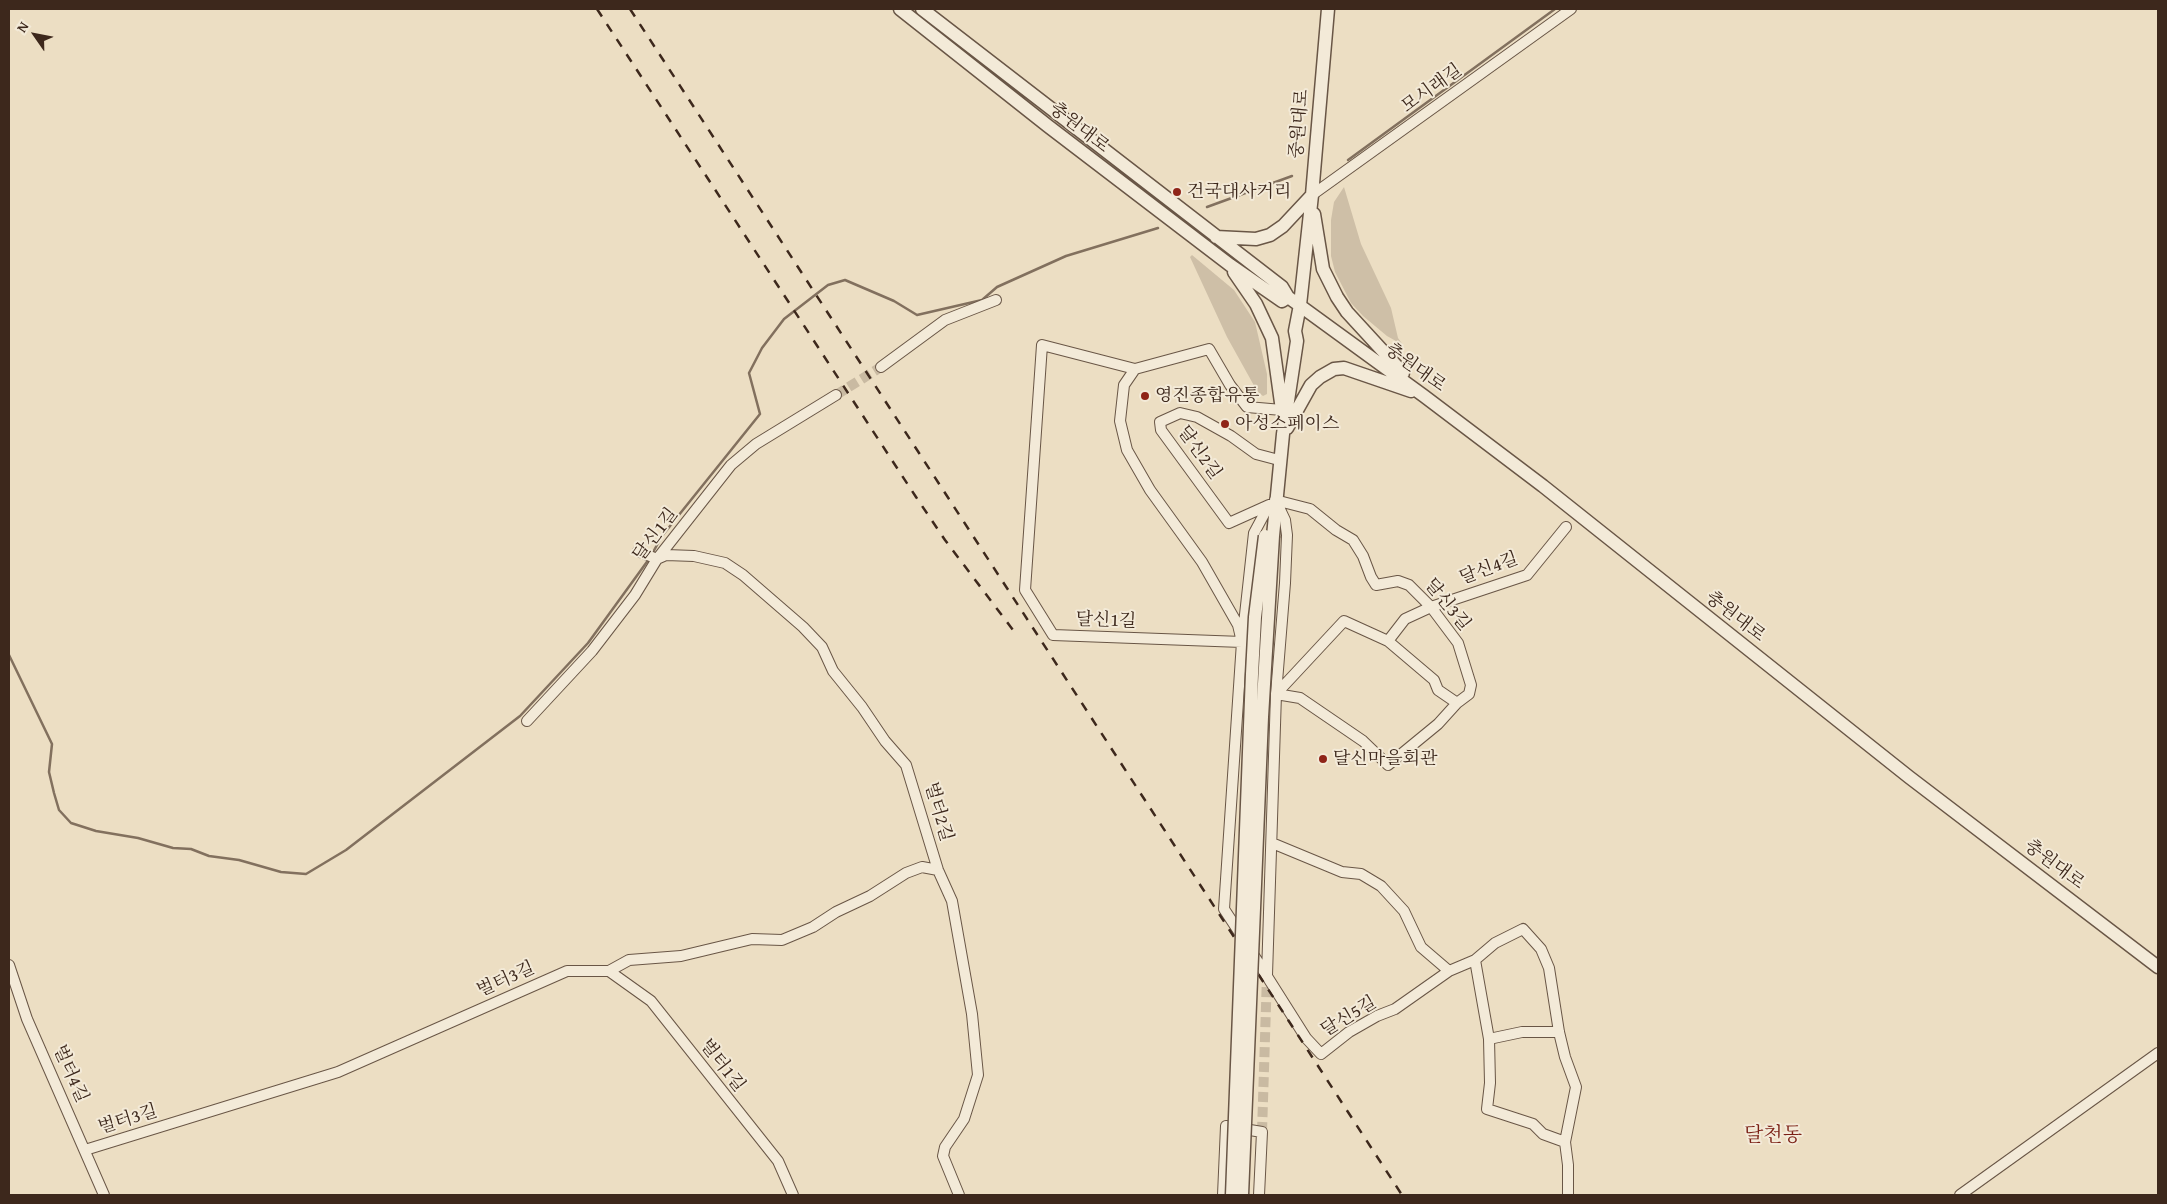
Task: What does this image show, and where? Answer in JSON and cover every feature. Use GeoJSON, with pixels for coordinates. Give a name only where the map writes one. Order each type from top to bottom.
{"type":"FeatureCollection","features":[{"type":"Feature","properties":{"kind":"street","name":"충원대로"},"geometry":{"type":"LineString","coordinates":[[900,9],[1053,130],[1230,265],[1282,301],[1288,297]]}},
{"type":"Feature","properties":{"kind":"street","name":"충원대로"},"geometry":{"type":"LineString","coordinates":[[922,9],[1285,290],[1288,297],[1543,486],[1909,777],[2155,963]]}},
{"type":"Feature","properties":{"kind":"street","name":"중원대로"},"geometry":{"type":"LineString","coordinates":[[1272,503],[1297,340],[1295,332],[1300,305],[1312,195],[1328,9]]}},
{"type":"Feature","properties":{"kind":"street","name":"모시래길"},"geometry":{"type":"LineString","coordinates":[[1312,195],[1571,9]]}},
{"type":"Feature","properties":{"kind":"street"},"geometry":{"type":"LineString","coordinates":[[1216,237],[1256,239],[1270,234],[1283,226],[1312,195]]}},
{"type":"Feature","properties":{"kind":"street"},"geometry":{"type":"LineString","coordinates":[[1312,195],[1323,269],[1333,289],[1347,312],[1424,396]]}},
{"type":"Feature","properties":{"kind":"street"},"geometry":{"type":"LineString","coordinates":[[1230,265],[1256,304],[1272,338],[1282,410]]}},
{"type":"Feature","properties":{"kind":"street"},"geometry":{"type":"LineString","coordinates":[[881,367],[945,320],[996,300]]}},
{"type":"Feature","properties":{"kind":"street","name":"중원대로"},"geometry":{"type":"LineString","coordinates":[[1269,536],[1275,459],[1290,338],[1295,332]]}},
{"type":"Feature","properties":{"kind":"street","name":"달신1길"},"geometry":{"type":"LineString","coordinates":[[1242,642],[1052,635],[1025,590],[1042,345],[1135,369],[1209,349],[1230,385],[1247,407],[1282,410]]}},
{"type":"Feature","properties":{"kind":"street"},"geometry":{"type":"LineString","coordinates":[[1283,434],[1311,385],[1334,369],[1344,368],[1424,396]]}},
{"type":"Feature","properties":{"kind":"street"},"geometry":{"type":"LineString","coordinates":[[1135,369],[1124,385],[1121,404],[1120,421],[1127,450],[1150,490],[1202,562],[1238,625],[1242,642]]}},
{"type":"Feature","properties":{"kind":"street","name":"달신1길"},"geometry":{"type":"LineString","coordinates":[[527,720],[592,651],[635,595],[657,558],[731,465],[756,444],[836,395]]}},
{"type":"Feature","properties":{"kind":"street","name":"달신2길"},"geometry":{"type":"LineString","coordinates":[[1272,503],[1229,523],[1161,430],[1160,422],[1180,413],[1197,417],[1231,436],[1256,454],[1275,459]]}},
{"type":"Feature","properties":{"kind":"street"},"geometry":{"type":"LineString","coordinates":[[1272,503],[1285,520],[1287,535],[1276,694],[1267,975],[1224,909],[1242,642],[1254,533],[1272,503]]}},
{"type":"Feature","properties":{"kind":"street","name":"달신3길"},"geometry":{"type":"LineString","coordinates":[[1272,503],[1310,509],[1336,530],[1353,540],[1363,556],[1376,585],[1398,581],[1409,585],[1431,607],[1458,643],[1471,685],[1469,694],[1457,703],[1438,724],[1388,766],[1363,741],[1300,698],[1276,694]]}},
{"type":"Feature","properties":{"kind":"street","name":"달신4길"},"geometry":{"type":"LineString","coordinates":[[1388,641],[1405,619],[1431,607],[1527,575],[1566,527]]}},
{"type":"Feature","properties":{"kind":"street"},"geometry":{"type":"LineString","coordinates":[[1232,1195],[1255,617],[1269,536]]}},
{"type":"Feature","properties":{"kind":"street"},"geometry":{"type":"LineString","coordinates":[[1242,1195],[1269,536]]}},
{"type":"Feature","properties":{"kind":"street"},"geometry":{"type":"LineString","coordinates":[[638,551],[657,558]]}},
{"type":"Feature","properties":{"kind":"street","name":"벌터2길"},"geometry":{"type":"LineString","coordinates":[[657,558],[666,555],[694,556],[725,563],[743,575],[822,647],[833,671],[862,706],[885,741],[906,765],[912,779],[915,801],[938,870],[952,901],[972,1014],[978,1075],[964,1119],[945,1147],[943,1156],[959,1195]]}},
{"type":"Feature","properties":{"kind":"street"},"geometry":{"type":"LineString","coordinates":[[1276,694],[1344,621],[1388,641],[1434,680],[1438,690],[1457,703]]}},
{"type":"Feature","properties":{"kind":"street"},"geometry":{"type":"LineString","coordinates":[[1272,844],[1342,872],[1361,874],[1381,886],[1404,911],[1421,947],[1449,971]]}},
{"type":"Feature","properties":{"kind":"street","name":"벌터3길"},"geometry":{"type":"LineString","coordinates":[[86,1150],[338,1072],[567,971],[609,971],[630,960],[681,956],[752,939],[782,940],[813,927],[836,912],[870,896],[906,873],[922,867],[938,870]]}},
{"type":"Feature","properties":{"kind":"street","name":"달신5길"},"geometry":{"type":"LineString","coordinates":[[1267,975],[1306,1038],[1321,1054],[1349,1032],[1377,1016],[1395,1009],[1449,971],[1475,960],[1495,943],[1523,929],[1541,949],[1550,968],[1559,1032],[1565,1057],[1576,1087],[1565,1142],[1568,1165],[1568,1195]]}},
{"type":"Feature","properties":{"kind":"street"},"geometry":{"type":"LineString","coordinates":[[1475,960],[1489,1039],[1490,1083],[1487,1109],[1533,1124],[1543,1134],[1565,1142]]}},
{"type":"Feature","properties":{"kind":"street","name":"벌터4길"},"geometry":{"type":"LineString","coordinates":[[9,965],[27,1019],[86,1150],[104,1195]]}},
{"type":"Feature","properties":{"kind":"street","name":"벌터1길"},"geometry":{"type":"LineString","coordinates":[[609,971],[651,1000],[778,1162],[793,1195]]}},
{"type":"Feature","properties":{"kind":"street"},"geometry":{"type":"LineString","coordinates":[[1489,1039],[1522,1032],[1559,1032]]}},
{"type":"Feature","properties":{"kind":"street"},"geometry":{"type":"LineString","coordinates":[[1960,1195],[2158,1053]]}},
{"type":"Feature","properties":{"kind":"street"},"geometry":{"type":"LineString","coordinates":[[1223,1195],[1226,1126],[1262,1132],[1259,1195]]}},
{"type":"Feature","properties":{"kind":"shaded area"},"geometry":{"type":"Polygon","coordinates":[[[1344,187],[1361,244],[1391,308],[1398,338],[1403,345],[1387,336],[1363,316],[1351,303],[1335,272],[1331,256],[1331,220],[1334,202],[1344,187]]]}},
{"type":"Feature","properties":{"kind":"shaded area"},"geometry":{"type":"Polygon","coordinates":[[[1192,255],[1234,290],[1255,322],[1267,374],[1267,394],[1263,396],[1257,391],[1227,337],[1190,257],[1192,255]]]}},
{"type":"Feature","properties":{"kind":"waterway"},"geometry":{"type":"LineString","coordinates":[[1348,160],[1555,9]]}},
{"type":"Feature","properties":{"kind":"waterway"},"geometry":{"type":"LineString","coordinates":[[1207,207],[1292,176]]}},
{"type":"Feature","properties":{"kind":"waterway"},"geometry":{"type":"LineString","coordinates":[[652,554],[662,536],[760,414],[749,373],[762,348],[784,319],[828,285],[845,280],[894,301],[917,315],[982,300],[997,287],[1066,256],[1158,228]]}},
{"type":"Feature","properties":{"kind":"waterway"},"geometry":{"type":"LineString","coordinates":[[9,655],[52,744],[49,772],[54,793],[59,810],[71,823],[96,831],[138,838],[173,848],[191,849],[209,856],[239,860],[281,872],[306,874],[346,850],[520,716],[588,643],[649,559]]}},
{"type":"Feature","properties":{"kind":"tunnel"},"geometry":{"type":"LineString","coordinates":[[836,395],[881,367]]}},
{"type":"Feature","properties":{"kind":"tunnel"},"geometry":{"type":"LineString","coordinates":[[1262,1132],[1267,975]]}},
{"type":"Feature","properties":{"kind":"railway"},"geometry":{"type":"LineString","coordinates":[[597,9],[916,497],[945,540],[1013,630]]}},
{"type":"Feature","properties":{"kind":"railway"},"geometry":{"type":"LineString","coordinates":[[630,9],[1402,1195]]}},
{"type":"Feature","properties":{"kind":"place","name":"건국대사거리"},"geometry":{"type":"Point","coordinates":[1177,192]}},
{"type":"Feature","properties":{"kind":"place","name":"영진종합유통"},"geometry":{"type":"Point","coordinates":[1145,396]}},
{"type":"Feature","properties":{"kind":"place","name":"아성스페이스"},"geometry":{"type":"Point","coordinates":[1225,424]}},
{"type":"Feature","properties":{"kind":"place","name":"달신마을회관"},"geometry":{"type":"Point","coordinates":[1323,759]}},
{"type":"Feature","properties":{"kind":"district","name":"달천동"},"geometry":{"type":"Point","coordinates":[1773,1136]}}]}
